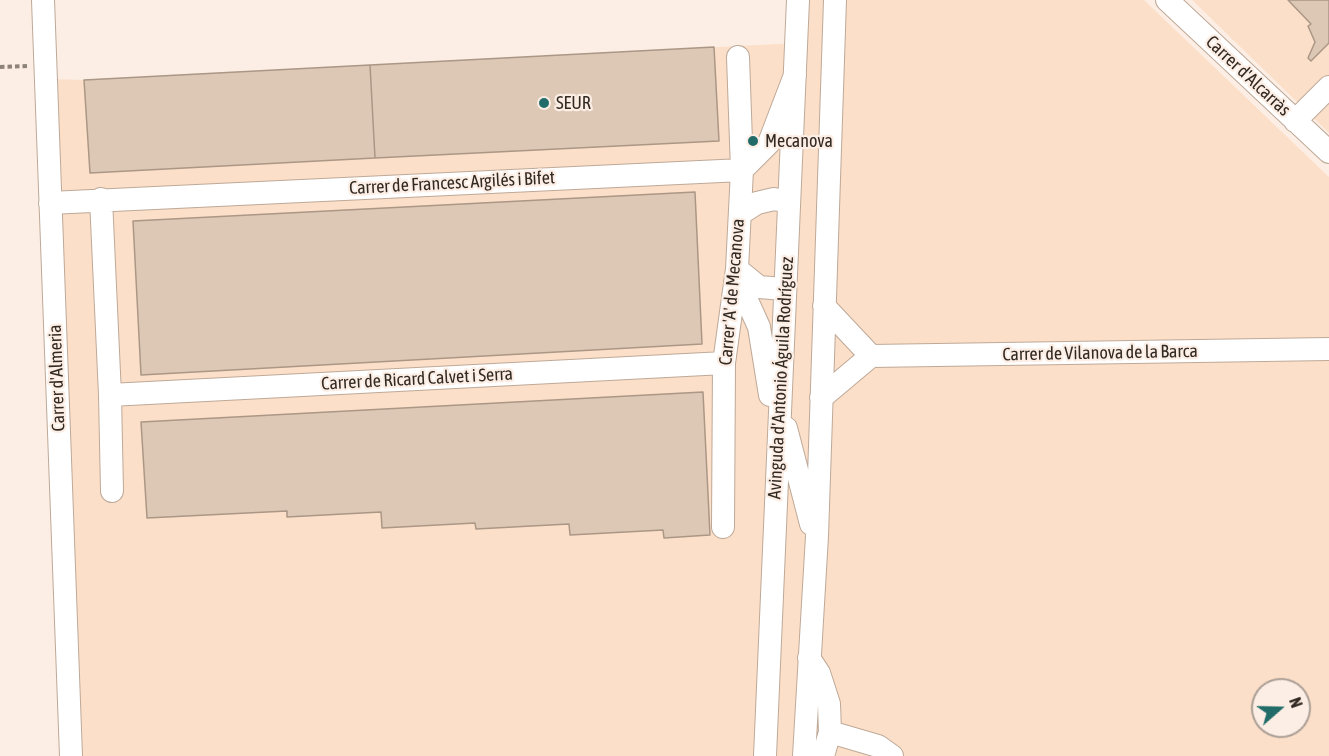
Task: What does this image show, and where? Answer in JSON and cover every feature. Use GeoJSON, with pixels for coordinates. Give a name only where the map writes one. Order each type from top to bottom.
{"type":"FeatureCollection","features":[{"type":"Feature","properties":{"kind":"street","name":"Carrer d'Almeria"},"geometry":{"type":"LineString","coordinates":[[43,0],[71,756]]}},
{"type":"Feature","properties":{"kind":"street","name":"Avinguda d'Antonio Águila Rodríguez"},"geometry":{"type":"LineString","coordinates":[[765,756],[798,0]]}},
{"type":"Feature","properties":{"kind":"street"},"geometry":{"type":"LineString","coordinates":[[804,756],[816,536],[835,0]]}},
{"type":"Feature","properties":{"kind":"street","name":"Carrer d'Alcarràs"},"geometry":{"type":"LineString","coordinates":[[1167,0],[1329,152]]}},
{"type":"Feature","properties":{"kind":"street","name":"Carrer 'A' de Mecanova"},"geometry":{"type":"LineString","coordinates":[[723,527],[724,363],[737,272],[742,170],[738,57]]}},
{"type":"Feature","properties":{"kind":"street"},"geometry":{"type":"LineString","coordinates":[[742,170],[769,143],[795,75]]}},
{"type":"Feature","properties":{"kind":"street"},"geometry":{"type":"LineString","coordinates":[[1295,121],[1329,87]]}},
{"type":"Feature","properties":{"kind":"street","name":"Carrer de Francesc Argilés i Bifet"},"geometry":{"type":"LineString","coordinates":[[50,203],[742,170]]}},
{"type":"Feature","properties":{"kind":"street"},"geometry":{"type":"LineString","coordinates":[[101,199],[112,490]]}},
{"type":"Feature","properties":{"kind":"street"},"geometry":{"type":"LineString","coordinates":[[740,214],[757,203],[774,199],[789,202]]}},
{"type":"Feature","properties":{"kind":"street"},"geometry":{"type":"LineString","coordinates":[[737,272],[759,287],[784,289]]}},
{"type":"Feature","properties":{"kind":"street"},"geometry":{"type":"LineString","coordinates":[[737,272],[759,327],[777,442]]}},
{"type":"Feature","properties":{"kind":"street"},"geometry":{"type":"LineString","coordinates":[[821,398],[872,356],[824,306]]}},
{"type":"Feature","properties":{"kind":"street","name":"Carrer de Vilanova de la Barca"},"geometry":{"type":"LineString","coordinates":[[872,356],[1329,349]]}},
{"type":"Feature","properties":{"kind":"street","name":"Carrer de Ricard Calvet i Serra"},"geometry":{"type":"LineString","coordinates":[[110,395],[724,363]]}},
{"type":"Feature","properties":{"kind":"street"},"geometry":{"type":"LineString","coordinates":[[779,397],[796,474],[816,536]]}},
{"type":"Feature","properties":{"kind":"street"},"geometry":{"type":"LineString","coordinates":[[809,657],[819,673],[829,704],[830,732],[822,756]]}},
{"type":"Feature","properties":{"kind":"street"},"geometry":{"type":"LineString","coordinates":[[830,732],[878,746],[892,756]]}},
{"type":"Feature","properties":{"kind":"shaded area"},"geometry":{"type":"Polygon","coordinates":[[[801,0],[1144,0],[1329,177],[1329,756],[68,756],[46,79],[84,80],[796,43],[801,0]]]}},
{"type":"Feature","properties":{"kind":"shaded area"},"geometry":{"type":"Polygon","coordinates":[[[1192,0],[1329,0],[1329,133],[1192,0]]]}},
{"type":"Feature","properties":{"kind":"building"},"geometry":{"type":"Polygon","coordinates":[[[1288,0],[1329,0],[1329,43],[1311,61],[1308,58],[1315,42],[1308,26],[1311,24],[1288,0]]]}},
{"type":"Feature","properties":{"kind":"building","name":"SEUR"},"geometry":{"type":"Polygon","coordinates":[[[714,47],[719,141],[375,158],[370,65],[714,47]]]}},
{"type":"Feature","properties":{"kind":"building"},"geometry":{"type":"Polygon","coordinates":[[[370,65],[375,158],[90,173],[84,80],[370,65]]]}},
{"type":"Feature","properties":{"kind":"building"},"geometry":{"type":"Polygon","coordinates":[[[695,192],[702,344],[141,375],[133,221],[695,192]]]}},
{"type":"Feature","properties":{"kind":"building"},"geometry":{"type":"Polygon","coordinates":[[[703,392],[710,535],[664,538],[663,530],[570,535],[569,524],[476,529],[475,523],[382,528],[381,512],[287,517],[287,511],[147,518],[141,422],[703,392]]]}},
{"type":"Feature","properties":{"kind":"place","name":"SEUR"},"geometry":{"type":"Point","coordinates":[544,103]}},
{"type":"Feature","properties":{"kind":"place","name":"Mecanova"},"geometry":{"type":"Point","coordinates":[753,141]}}]}
